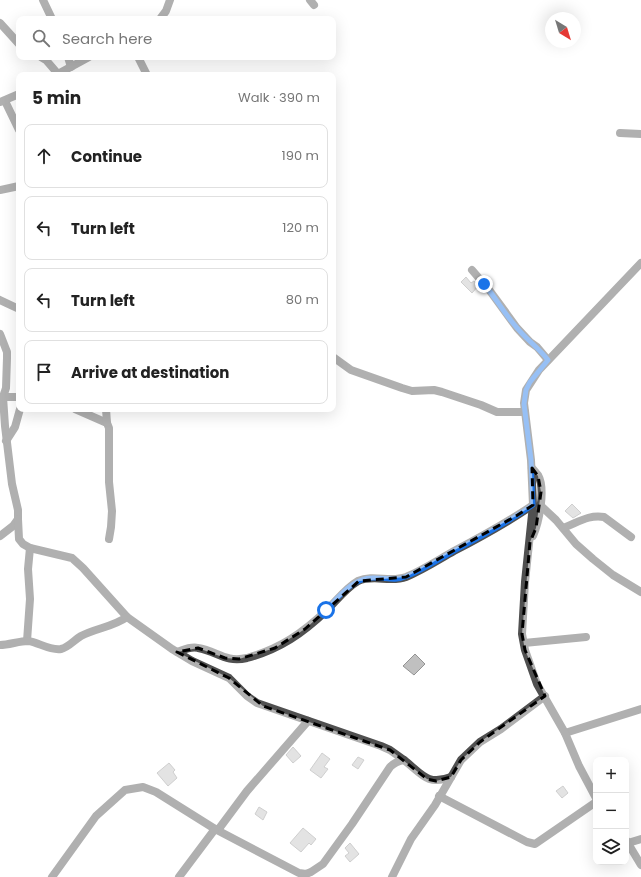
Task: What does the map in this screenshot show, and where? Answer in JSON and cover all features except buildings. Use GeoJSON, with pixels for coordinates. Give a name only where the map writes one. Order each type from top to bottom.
{"type":"FeatureCollection","features":[{"type":"Feature","properties":{"kind":"street"},"geometry":{"type":"LineString","coordinates":[[43,0],[51,16]]}},
{"type":"Feature","properties":{"kind":"street"},"geometry":{"type":"LineString","coordinates":[[162,16],[170,0]]}},
{"type":"Feature","properties":{"kind":"street"},"geometry":{"type":"LineString","coordinates":[[0,23],[16,41]]}},
{"type":"Feature","properties":{"kind":"street"},"geometry":{"type":"LineString","coordinates":[[46,60],[55,72]]}},
{"type":"Feature","properties":{"kind":"street"},"geometry":{"type":"LineString","coordinates":[[69,60],[71,67]]}},
{"type":"Feature","properties":{"kind":"street"},"geometry":{"type":"LineString","coordinates":[[61,72],[84,60]]}},
{"type":"Feature","properties":{"kind":"street"},"geometry":{"type":"LineString","coordinates":[[140,60],[146,72]]}},
{"type":"Feature","properties":{"kind":"street"},"geometry":{"type":"LineString","coordinates":[[16,95],[2,101],[16,125]]}},
{"type":"Feature","properties":{"kind":"street"},"geometry":{"type":"LineString","coordinates":[[620,133],[641,134]]}},
{"type":"Feature","properties":{"kind":"street"},"geometry":{"type":"LineString","coordinates":[[0,190],[16,187]]}},
{"type":"Feature","properties":{"kind":"street"},"geometry":{"type":"LineString","coordinates":[[593,793],[579,766],[565,733],[537,684],[525,650],[523,620],[530,542],[537,505],[524,404],[526,390],[534,376],[641,263]]}},
{"type":"Feature","properties":{"kind":"street"},"geometry":{"type":"LineString","coordinates":[[472,270],[490,291],[517,328],[548,360]]}},
{"type":"Feature","properties":{"kind":"street"},"geometry":{"type":"LineString","coordinates":[[0,300],[16,307]]}},
{"type":"Feature","properties":{"kind":"street"},"geometry":{"type":"LineString","coordinates":[[0,334],[7,352],[3,392],[6,441],[12,484],[18,510],[19,539]]}},
{"type":"Feature","properties":{"kind":"street"},"geometry":{"type":"LineString","coordinates":[[336,358],[352,370],[412,391],[434,390],[450,394],[497,412],[525,412]]}},
{"type":"Feature","properties":{"kind":"street"},"geometry":{"type":"LineString","coordinates":[[3,392],[16,396]]}},
{"type":"Feature","properties":{"kind":"street"},"geometry":{"type":"LineString","coordinates":[[6,441],[15,427],[19,412]]}},
{"type":"Feature","properties":{"kind":"street"},"geometry":{"type":"LineString","coordinates":[[82,412],[107,423]]}},
{"type":"Feature","properties":{"kind":"street"},"geometry":{"type":"LineString","coordinates":[[106,412],[109,432],[109,482],[112,511],[109,539]]}},
{"type":"Feature","properties":{"kind":"street"},"geometry":{"type":"LineString","coordinates":[[537,505],[563,528],[576,544],[613,576],[641,592]]}},
{"type":"Feature","properties":{"kind":"street"},"geometry":{"type":"LineString","coordinates":[[177,652],[198,648],[225,658],[239,659],[248,658],[275,648],[289,642],[326,610],[349,587],[359,581],[372,578],[392,580],[406,577],[469,544],[537,505]]}},
{"type":"Feature","properties":{"kind":"street"},"geometry":{"type":"LineString","coordinates":[[563,528],[589,517],[599,516],[604,517],[631,537]]}},
{"type":"Feature","properties":{"kind":"street"},"geometry":{"type":"LineString","coordinates":[[2,535],[13,526],[18,519]]}},
{"type":"Feature","properties":{"kind":"street"},"geometry":{"type":"LineString","coordinates":[[2,535],[12,534],[30,548],[72,558],[78,562],[127,617],[192,661],[229,678],[256,703],[381,746],[390,750],[404,760],[427,779],[436,781],[451,777]]}},
{"type":"Feature","properties":{"kind":"street"},"geometry":{"type":"LineString","coordinates":[[27,641],[30,605],[28,569],[30,548]]}},
{"type":"Feature","properties":{"kind":"street"},"geometry":{"type":"LineString","coordinates":[[0,645],[27,641],[59,650],[66,647],[81,636],[96,629],[118,623],[127,617]]}},
{"type":"Feature","properties":{"kind":"street"},"geometry":{"type":"LineString","coordinates":[[524,643],[586,637]]}},
{"type":"Feature","properties":{"kind":"street"},"geometry":{"type":"LineString","coordinates":[[392,877],[411,839],[435,805],[461,760],[480,742],[507,725],[545,696]]}},
{"type":"Feature","properties":{"kind":"street"},"geometry":{"type":"LineString","coordinates":[[565,733],[641,708]]}},
{"type":"Feature","properties":{"kind":"street"},"geometry":{"type":"LineString","coordinates":[[179,877],[247,791],[308,721]]}},
{"type":"Feature","properties":{"kind":"street"},"geometry":{"type":"LineString","coordinates":[[52,877],[96,816],[125,790],[143,787],[156,792],[217,830],[304,876],[323,864],[390,767],[398,761],[404,760]]}},
{"type":"Feature","properties":{"kind":"street"},"geometry":{"type":"LineString","coordinates":[[439,796],[527,842],[535,844],[593,804]]}},
{"type":"Feature","properties":{"kind":"street"},"geometry":{"type":"LineString","coordinates":[[629,842],[641,839]]}},
{"type":"Feature","properties":{"kind":"street"},"geometry":{"type":"LineString","coordinates":[[629,845],[641,865]]}},
{"type":"Feature","properties":{"kind":"highlighted area"},"geometry":{"type":"Polygon","coordinates":[[[532,468],[538,476],[541,492],[536,528],[530,542],[522,634],[525,650],[545,696],[480,742],[461,760],[451,777],[436,781],[427,779],[390,750],[263,706],[229,678],[177,652],[198,648],[225,658],[239,659],[275,648],[305,629],[359,581],[406,577],[533,505],[532,468]]]}},
{"type":"Feature","properties":{"kind":"route"},"geometry":{"type":"LineString","coordinates":[[326,610],[349,587],[359,581],[372,578],[397,580],[406,577],[469,544],[533,505],[532,472],[524,396],[530,382],[548,360],[517,328],[484,284]]}}]}
